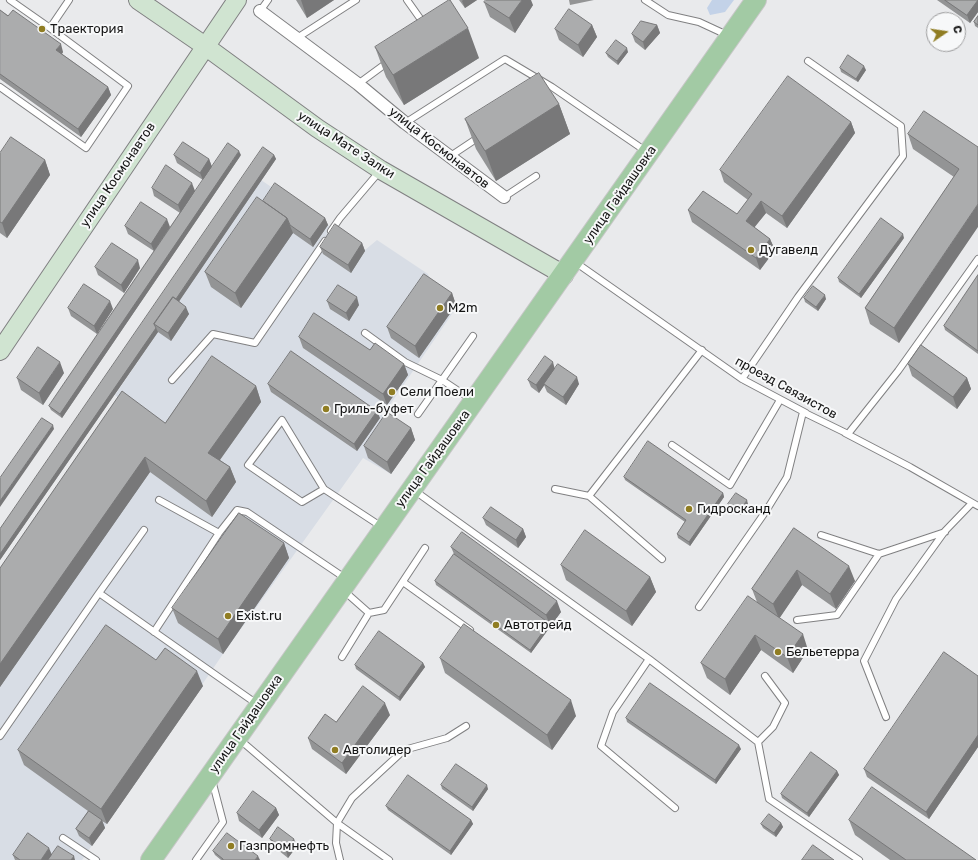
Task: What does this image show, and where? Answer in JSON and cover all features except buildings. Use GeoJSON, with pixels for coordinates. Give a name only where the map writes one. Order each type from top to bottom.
{"type":"FeatureCollection","features":[{"type":"Feature","properties":{"kind":"main road","name":"улица Гайдашовка"},"geometry":{"type":"LineString","coordinates":[[151,860],[210,774],[260,706],[384,528],[569,268],[756,0]]}},
{"type":"Feature","properties":{"kind":"street","name":"улица Мате Залки"},"geometry":{"type":"LineString","coordinates":[[138,0],[205,46],[317,128],[381,170],[569,268]]}},
{"type":"Feature","properties":{"kind":"street","name":"улица Космонавтов"},"geometry":{"type":"LineString","coordinates":[[0,351],[237,0]]}},
{"type":"Feature","properties":{"kind":"street","name":"улица Космонавтов"},"geometry":{"type":"LineString","coordinates":[[260,11],[358,84],[449,157],[504,197]]}},
{"type":"Feature","properties":{"kind":"lane"},"geometry":{"type":"LineString","coordinates":[[0,87],[86,148],[128,86],[10,0]]}},
{"type":"Feature","properties":{"kind":"lane"},"geometry":{"type":"LineString","coordinates":[[50,28],[69,0]]}},
{"type":"Feature","properties":{"kind":"lane"},"geometry":{"type":"LineString","coordinates":[[260,11],[268,0]]}},
{"type":"Feature","properties":{"kind":"lane"},"geometry":{"type":"LineString","coordinates":[[297,38],[356,0]]}},
{"type":"Feature","properties":{"kind":"lane"},"geometry":{"type":"LineString","coordinates":[[407,0],[430,32]]}},
{"type":"Feature","properties":{"kind":"lane"},"geometry":{"type":"LineString","coordinates":[[645,0],[668,15],[700,22],[731,37]]}},
{"type":"Feature","properties":{"kind":"lane"},"geometry":{"type":"LineString","coordinates":[[358,84],[394,58]]}},
{"type":"Feature","properties":{"kind":"lane"},"geometry":{"type":"LineString","coordinates":[[405,123],[504,59],[552,87],[649,153]]}},
{"type":"Feature","properties":{"kind":"lane"},"geometry":{"type":"LineString","coordinates":[[742,379],[798,297],[902,156],[901,126],[808,61]]}},
{"type":"Feature","properties":{"kind":"lane"},"geometry":{"type":"LineString","coordinates":[[546,92],[552,87]]}},
{"type":"Feature","properties":{"kind":"lane"},"geometry":{"type":"LineString","coordinates":[[449,157],[488,131]]}},
{"type":"Feature","properties":{"kind":"lane"},"geometry":{"type":"LineString","coordinates":[[172,380],[214,334],[255,343],[340,218],[381,170]]}},
{"type":"Feature","properties":{"kind":"lane"},"geometry":{"type":"LineString","coordinates":[[504,197],[536,176]]}},
{"type":"Feature","properties":{"kind":"lane"},"geometry":{"type":"LineString","coordinates":[[886,717],[864,661],[896,599],[945,531],[975,505],[910,467],[848,434],[898,371],[978,259]]}},
{"type":"Feature","properties":{"kind":"lane","name":"проезд Связистов"},"geometry":{"type":"LineString","coordinates":[[569,268],[702,350],[742,379],[848,434]]}},
{"type":"Feature","properties":{"kind":"lane"},"geometry":{"type":"LineString","coordinates":[[365,333],[405,362],[442,380],[474,401]]}},
{"type":"Feature","properties":{"kind":"lane"},"geometry":{"type":"LineString","coordinates":[[418,414],[473,336]]}},
{"type":"Feature","properties":{"kind":"lane"},"geometry":{"type":"LineString","coordinates":[[589,496],[702,350]]}},
{"type":"Feature","properties":{"kind":"lane"},"geometry":{"type":"LineString","coordinates":[[672,445],[730,485],[780,400]]}},
{"type":"Feature","properties":{"kind":"lane"},"geometry":{"type":"LineString","coordinates":[[699,607],[766,511],[787,477],[803,412]]}},
{"type":"Feature","properties":{"kind":"lane"},"geometry":{"type":"LineString","coordinates":[[324,488],[302,502],[248,465],[282,420],[324,488],[384,528]]}},
{"type":"Feature","properties":{"kind":"lane"},"geometry":{"type":"LineString","coordinates":[[412,489],[649,659],[758,742],[769,798],[859,860]]}},
{"type":"Feature","properties":{"kind":"lane"},"geometry":{"type":"LineString","coordinates":[[555,489],[589,496],[662,559]]}},
{"type":"Feature","properties":{"kind":"lane"},"geometry":{"type":"LineString","coordinates":[[159,500],[219,533]]}},
{"type":"Feature","properties":{"kind":"lane"},"geometry":{"type":"LineString","coordinates":[[154,632],[219,533],[237,510],[247,512],[345,584],[369,613]]}},
{"type":"Feature","properties":{"kind":"lane"},"geometry":{"type":"LineString","coordinates":[[0,736],[144,530]]}},
{"type":"Feature","properties":{"kind":"lane"},"geometry":{"type":"LineString","coordinates":[[797,620],[837,615],[879,554],[945,531]]}},
{"type":"Feature","properties":{"kind":"lane"},"geometry":{"type":"LineString","coordinates":[[821,535],[879,554]]}},
{"type":"Feature","properties":{"kind":"lane"},"geometry":{"type":"LineString","coordinates":[[342,657],[369,613],[384,610],[425,548]]}},
{"type":"Feature","properties":{"kind":"lane"},"geometry":{"type":"LineString","coordinates":[[403,582],[472,632]]}},
{"type":"Feature","properties":{"kind":"lane"},"geometry":{"type":"LineString","coordinates":[[99,593],[260,706]]}},
{"type":"Feature","properties":{"kind":"lane"},"geometry":{"type":"LineString","coordinates":[[649,659],[613,712],[601,746],[674,808]]}},
{"type":"Feature","properties":{"kind":"lane"},"geometry":{"type":"LineString","coordinates":[[758,742],[773,727],[784,703],[765,676]]}},
{"type":"Feature","properties":{"kind":"lane"},"geometry":{"type":"LineString","coordinates":[[340,860],[336,843],[337,823],[352,798],[404,750],[447,738],[466,726]]}},
{"type":"Feature","properties":{"kind":"lane"},"geometry":{"type":"LineString","coordinates":[[237,737],[337,823],[389,860]]}},
{"type":"Feature","properties":{"kind":"lane"},"geometry":{"type":"LineString","coordinates":[[196,860],[223,822],[210,774]]}},
{"type":"Feature","properties":{"kind":"lane"},"geometry":{"type":"LineString","coordinates":[[63,838],[96,860]]}},
{"type":"Feature","properties":{"kind":"shaded area"},"geometry":{"type":"Polygon","coordinates":[[[712,0],[734,0],[725,12],[710,15],[707,8],[712,0]]]}},
{"type":"Feature","properties":{"kind":"shaded area"},"geometry":{"type":"Polygon","coordinates":[[[261,180],[365,250],[377,240],[428,274],[432,286],[458,305],[383,415],[415,440],[391,474],[363,458],[223,654],[82,860],[0,860],[0,591],[127,406],[115,395],[261,180]]]}},
{"type":"Feature","properties":{"kind":"place","name":"Траектория"},"geometry":{"type":"Point","coordinates":[42,29]}},
{"type":"Feature","properties":{"kind":"place","name":"Дугавелд"},"geometry":{"type":"Point","coordinates":[751,250]}},
{"type":"Feature","properties":{"kind":"place","name":"М2m"},"geometry":{"type":"Point","coordinates":[440,308]}},
{"type":"Feature","properties":{"kind":"place","name":"Сели Поели"},"geometry":{"type":"Point","coordinates":[392,392]}},
{"type":"Feature","properties":{"kind":"place","name":"Гриль-буфет"},"geometry":{"type":"Point","coordinates":[326,409]}},
{"type":"Feature","properties":{"kind":"place","name":"Гидросканд"},"geometry":{"type":"Point","coordinates":[689,509]}},
{"type":"Feature","properties":{"kind":"place","name":"Exist.ru"},"geometry":{"type":"Point","coordinates":[228,616]}},
{"type":"Feature","properties":{"kind":"place","name":"Автотрейд"},"geometry":{"type":"Point","coordinates":[496,625]}},
{"type":"Feature","properties":{"kind":"place","name":"Бельетерра"},"geometry":{"type":"Point","coordinates":[778,652]}},
{"type":"Feature","properties":{"kind":"place","name":"Автолидер"},"geometry":{"type":"Point","coordinates":[335,750]}},
{"type":"Feature","properties":{"kind":"place","name":"Газпромнефть"},"geometry":{"type":"Point","coordinates":[231,846]}}]}
